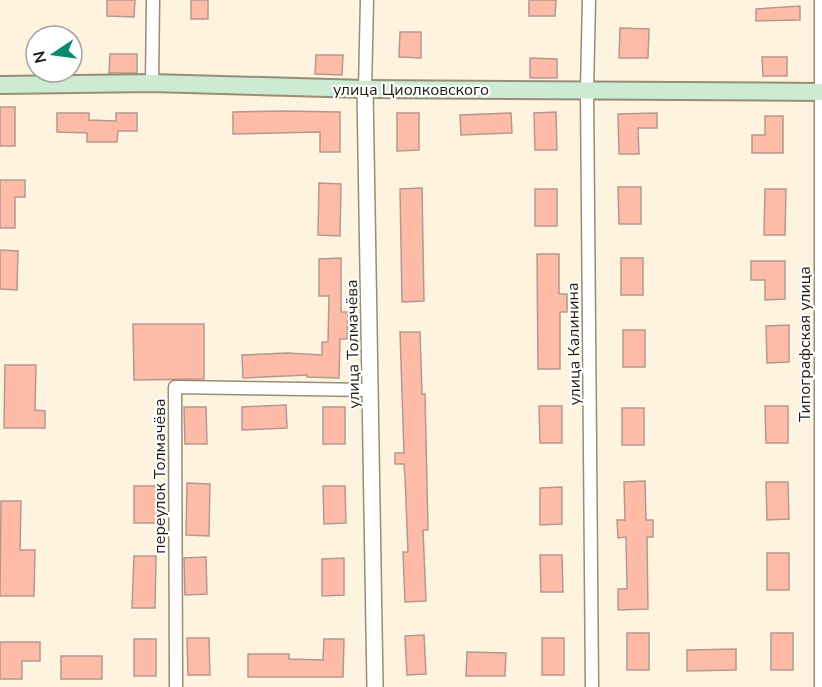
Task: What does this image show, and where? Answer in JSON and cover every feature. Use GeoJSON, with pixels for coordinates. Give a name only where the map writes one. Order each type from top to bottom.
{"type":"FeatureCollection","features":[{"type":"Feature","properties":{"kind":"main road","name":"улица Циолковского"},"geometry":{"type":"LineString","coordinates":[[0,85],[152,83],[365,89],[821,92]]}},
{"type":"Feature","properties":{"kind":"street"},"geometry":{"type":"LineString","coordinates":[[152,83],[153,0]]}},
{"type":"Feature","properties":{"kind":"street","name":"улица Толмачёва"},"geometry":{"type":"LineString","coordinates":[[367,0],[365,89],[375,687]]}},
{"type":"Feature","properties":{"kind":"street","name":"улица Калинина"},"geometry":{"type":"LineString","coordinates":[[589,0],[587,89],[592,687]]}},
{"type":"Feature","properties":{"kind":"street","name":"Типографская улица"},"geometry":{"type":"LineString","coordinates":[[821,0],[821,687]]}},
{"type":"Feature","properties":{"kind":"street","name":"переулок Толмачёва"},"geometry":{"type":"LineString","coordinates":[[176,687],[175,387],[370,390]]}},
{"type":"Feature","properties":{"kind":"building"},"geometry":{"type":"Polygon","coordinates":[[[107,0],[135,0],[134,17],[107,16],[107,0]]]}},
{"type":"Feature","properties":{"kind":"building"},"geometry":{"type":"Polygon","coordinates":[[[191,0],[208,0],[208,19],[191,19],[191,0]]]}},
{"type":"Feature","properties":{"kind":"building"},"geometry":{"type":"Polygon","coordinates":[[[529,0],[556,0],[555,16],[529,16],[529,0]]]}},
{"type":"Feature","properties":{"kind":"building"},"geometry":{"type":"Polygon","coordinates":[[[800,6],[800,20],[756,21],[756,9],[800,6]]]}},
{"type":"Feature","properties":{"kind":"building"},"geometry":{"type":"Polygon","coordinates":[[[620,28],[649,29],[648,58],[619,58],[620,28]]]}},
{"type":"Feature","properties":{"kind":"building"},"geometry":{"type":"Polygon","coordinates":[[[400,32],[421,32],[421,58],[399,57],[400,32]]]}},
{"type":"Feature","properties":{"kind":"building"},"geometry":{"type":"Polygon","coordinates":[[[110,54],[137,54],[137,73],[109,73],[110,54]]]}},
{"type":"Feature","properties":{"kind":"building"},"geometry":{"type":"Polygon","coordinates":[[[316,55],[343,55],[342,75],[315,74],[316,55]]]}},
{"type":"Feature","properties":{"kind":"building"},"geometry":{"type":"Polygon","coordinates":[[[762,57],[787,57],[787,76],[763,76],[762,57]]]}},
{"type":"Feature","properties":{"kind":"building"},"geometry":{"type":"Polygon","coordinates":[[[530,58],[557,59],[557,78],[530,78],[530,58]]]}},
{"type":"Feature","properties":{"kind":"building"},"geometry":{"type":"Polygon","coordinates":[[[0,107],[15,107],[15,146],[0,146],[0,107]]]}},
{"type":"Feature","properties":{"kind":"building"},"geometry":{"type":"Polygon","coordinates":[[[233,112],[340,112],[340,152],[320,152],[320,132],[233,134],[233,112]]]}},
{"type":"Feature","properties":{"kind":"building"},"geometry":{"type":"Polygon","coordinates":[[[556,112],[557,150],[535,150],[534,113],[556,112]]]}},
{"type":"Feature","properties":{"kind":"building"},"geometry":{"type":"Polygon","coordinates":[[[57,113],[89,113],[89,120],[116,121],[116,113],[137,113],[137,131],[118,131],[117,142],[87,142],[87,133],[57,132],[57,113]]]}},
{"type":"Feature","properties":{"kind":"building"},"geometry":{"type":"Polygon","coordinates":[[[397,113],[419,113],[419,150],[397,151],[397,113]]]}},
{"type":"Feature","properties":{"kind":"building"},"geometry":{"type":"Polygon","coordinates":[[[511,113],[512,133],[461,135],[460,115],[511,113]]]}},
{"type":"Feature","properties":{"kind":"building"},"geometry":{"type":"Polygon","coordinates":[[[657,113],[657,128],[638,128],[639,154],[619,154],[618,114],[657,113]]]}},
{"type":"Feature","properties":{"kind":"building"},"geometry":{"type":"Polygon","coordinates":[[[765,116],[783,116],[783,153],[752,153],[752,135],[765,135],[765,116]]]}},
{"type":"Feature","properties":{"kind":"building"},"geometry":{"type":"Polygon","coordinates":[[[0,180],[25,180],[25,197],[15,197],[15,228],[0,228],[0,180]]]}},
{"type":"Feature","properties":{"kind":"building"},"geometry":{"type":"Polygon","coordinates":[[[319,183],[341,184],[340,236],[318,235],[319,183]]]}},
{"type":"Feature","properties":{"kind":"building"},"geometry":{"type":"Polygon","coordinates":[[[618,187],[641,187],[641,224],[619,224],[618,187]]]}},
{"type":"Feature","properties":{"kind":"building"},"geometry":{"type":"Polygon","coordinates":[[[422,188],[424,301],[402,302],[400,189],[422,188]]]}},
{"type":"Feature","properties":{"kind":"building"},"geometry":{"type":"Polygon","coordinates":[[[535,189],[557,189],[557,226],[535,226],[535,189]]]}},
{"type":"Feature","properties":{"kind":"building"},"geometry":{"type":"Polygon","coordinates":[[[765,189],[786,189],[785,235],[764,235],[765,189]]]}},
{"type":"Feature","properties":{"kind":"building"},"geometry":{"type":"Polygon","coordinates":[[[0,250],[18,251],[17,290],[0,289],[0,250]]]}},
{"type":"Feature","properties":{"kind":"building"},"geometry":{"type":"Polygon","coordinates":[[[537,254],[559,254],[559,294],[567,294],[567,312],[560,312],[560,369],[538,369],[537,254]]]}},
{"type":"Feature","properties":{"kind":"building"},"geometry":{"type":"Polygon","coordinates":[[[341,258],[341,312],[348,312],[347,339],[340,339],[339,378],[307,377],[307,375],[243,378],[242,355],[287,353],[322,355],[322,342],[328,342],[329,296],[319,296],[319,259],[341,258]]]}},
{"type":"Feature","properties":{"kind":"building"},"geometry":{"type":"Polygon","coordinates":[[[621,258],[643,258],[643,295],[621,295],[621,258]]]}},
{"type":"Feature","properties":{"kind":"building"},"geometry":{"type":"Polygon","coordinates":[[[751,261],[785,261],[785,299],[765,300],[765,280],[751,280],[751,261]]]}},
{"type":"Feature","properties":{"kind":"building"},"geometry":{"type":"Polygon","coordinates":[[[133,324],[204,324],[204,379],[134,380],[133,324]]]}},
{"type":"Feature","properties":{"kind":"building"},"geometry":{"type":"Polygon","coordinates":[[[789,325],[789,362],[767,363],[766,326],[789,325]]]}},
{"type":"Feature","properties":{"kind":"building"},"geometry":{"type":"Polygon","coordinates":[[[623,330],[645,330],[645,367],[623,367],[623,330]]]}},
{"type":"Feature","properties":{"kind":"building"},"geometry":{"type":"Polygon","coordinates":[[[400,332],[420,332],[422,394],[425,394],[428,530],[423,530],[426,601],[405,602],[403,552],[408,552],[405,476],[404,464],[395,464],[395,453],[404,453],[400,332]]]}},
{"type":"Feature","properties":{"kind":"building"},"geometry":{"type":"Polygon","coordinates":[[[5,365],[36,365],[35,410],[45,411],[45,428],[4,428],[5,365]]]}},
{"type":"Feature","properties":{"kind":"building"},"geometry":{"type":"Polygon","coordinates":[[[286,405],[287,428],[242,430],[242,407],[286,405]]]}},
{"type":"Feature","properties":{"kind":"building"},"geometry":{"type":"Polygon","coordinates":[[[539,406],[562,406],[562,443],[540,443],[539,406]]]}},
{"type":"Feature","properties":{"kind":"building"},"geometry":{"type":"Polygon","coordinates":[[[765,406],[788,406],[788,443],[766,443],[765,406]]]}},
{"type":"Feature","properties":{"kind":"building"},"geometry":{"type":"Polygon","coordinates":[[[184,407],[206,407],[207,444],[185,444],[184,407]]]}},
{"type":"Feature","properties":{"kind":"building"},"geometry":{"type":"Polygon","coordinates":[[[323,407],[345,407],[345,444],[323,444],[323,407]]]}},
{"type":"Feature","properties":{"kind":"building"},"geometry":{"type":"Polygon","coordinates":[[[622,408],[644,408],[644,445],[622,445],[622,408]]]}},
{"type":"Feature","properties":{"kind":"building"},"geometry":{"type":"Polygon","coordinates":[[[645,481],[646,520],[653,520],[653,537],[647,537],[648,609],[618,610],[618,589],[627,589],[626,537],[618,538],[617,520],[625,520],[624,482],[645,481]]]}},
{"type":"Feature","properties":{"kind":"building"},"geometry":{"type":"Polygon","coordinates":[[[766,482],[788,482],[789,519],[767,520],[766,482]]]}},
{"type":"Feature","properties":{"kind":"building"},"geometry":{"type":"Polygon","coordinates":[[[187,483],[210,484],[209,536],[186,535],[187,483]]]}},
{"type":"Feature","properties":{"kind":"building"},"geometry":{"type":"Polygon","coordinates":[[[134,486],[156,486],[157,523],[134,523],[134,486]]]}},
{"type":"Feature","properties":{"kind":"building"},"geometry":{"type":"Polygon","coordinates":[[[323,486],[345,486],[346,523],[324,524],[323,486]]]}},
{"type":"Feature","properties":{"kind":"building"},"geometry":{"type":"Polygon","coordinates":[[[562,487],[562,524],[540,525],[540,488],[562,487]]]}},
{"type":"Feature","properties":{"kind":"building"},"geometry":{"type":"Polygon","coordinates":[[[1,501],[21,501],[20,550],[35,550],[34,596],[0,596],[1,501]]]}},
{"type":"Feature","properties":{"kind":"building"},"geometry":{"type":"Polygon","coordinates":[[[767,553],[789,553],[789,590],[767,590],[767,553]]]}},
{"type":"Feature","properties":{"kind":"building"},"geometry":{"type":"Polygon","coordinates":[[[540,555],[562,555],[563,592],[541,592],[540,555]]]}},
{"type":"Feature","properties":{"kind":"building"},"geometry":{"type":"Polygon","coordinates":[[[134,556],[156,556],[155,608],[132,608],[134,556]]]}},
{"type":"Feature","properties":{"kind":"building"},"geometry":{"type":"Polygon","coordinates":[[[206,557],[207,594],[185,595],[184,558],[206,557]]]}},
{"type":"Feature","properties":{"kind":"building"},"geometry":{"type":"Polygon","coordinates":[[[344,558],[344,595],[322,596],[322,559],[344,558]]]}},
{"type":"Feature","properties":{"kind":"building"},"geometry":{"type":"Polygon","coordinates":[[[627,633],[649,633],[649,670],[627,670],[627,633]]]}},
{"type":"Feature","properties":{"kind":"building"},"geometry":{"type":"Polygon","coordinates":[[[771,633],[793,633],[793,670],[771,670],[771,633]]]}},
{"type":"Feature","properties":{"kind":"building"},"geometry":{"type":"Polygon","coordinates":[[[424,635],[426,674],[407,675],[405,636],[424,635]]]}},
{"type":"Feature","properties":{"kind":"building"},"geometry":{"type":"Polygon","coordinates":[[[187,638],[209,638],[210,675],[188,675],[187,638]]]}},
{"type":"Feature","properties":{"kind":"building"},"geometry":{"type":"Polygon","coordinates":[[[542,638],[564,638],[564,675],[542,675],[542,638]]]}},
{"type":"Feature","properties":{"kind":"building"},"geometry":{"type":"Polygon","coordinates":[[[134,639],[156,639],[156,676],[134,676],[134,639]]]}},
{"type":"Feature","properties":{"kind":"building"},"geometry":{"type":"Polygon","coordinates":[[[324,639],[344,639],[343,677],[248,677],[248,654],[289,654],[289,659],[323,660],[324,639]]]}},
{"type":"Feature","properties":{"kind":"building"},"geometry":{"type":"Polygon","coordinates":[[[0,642],[40,642],[40,661],[22,661],[22,679],[0,679],[0,642]]]}},
{"type":"Feature","properties":{"kind":"building"},"geometry":{"type":"Polygon","coordinates":[[[736,649],[736,670],[687,671],[687,650],[736,649]]]}},
{"type":"Feature","properties":{"kind":"building"},"geometry":{"type":"Polygon","coordinates":[[[467,652],[506,653],[505,676],[466,676],[467,652]]]}},
{"type":"Feature","properties":{"kind":"building"},"geometry":{"type":"Polygon","coordinates":[[[61,656],[102,656],[102,679],[61,679],[61,656]]]}}]}
